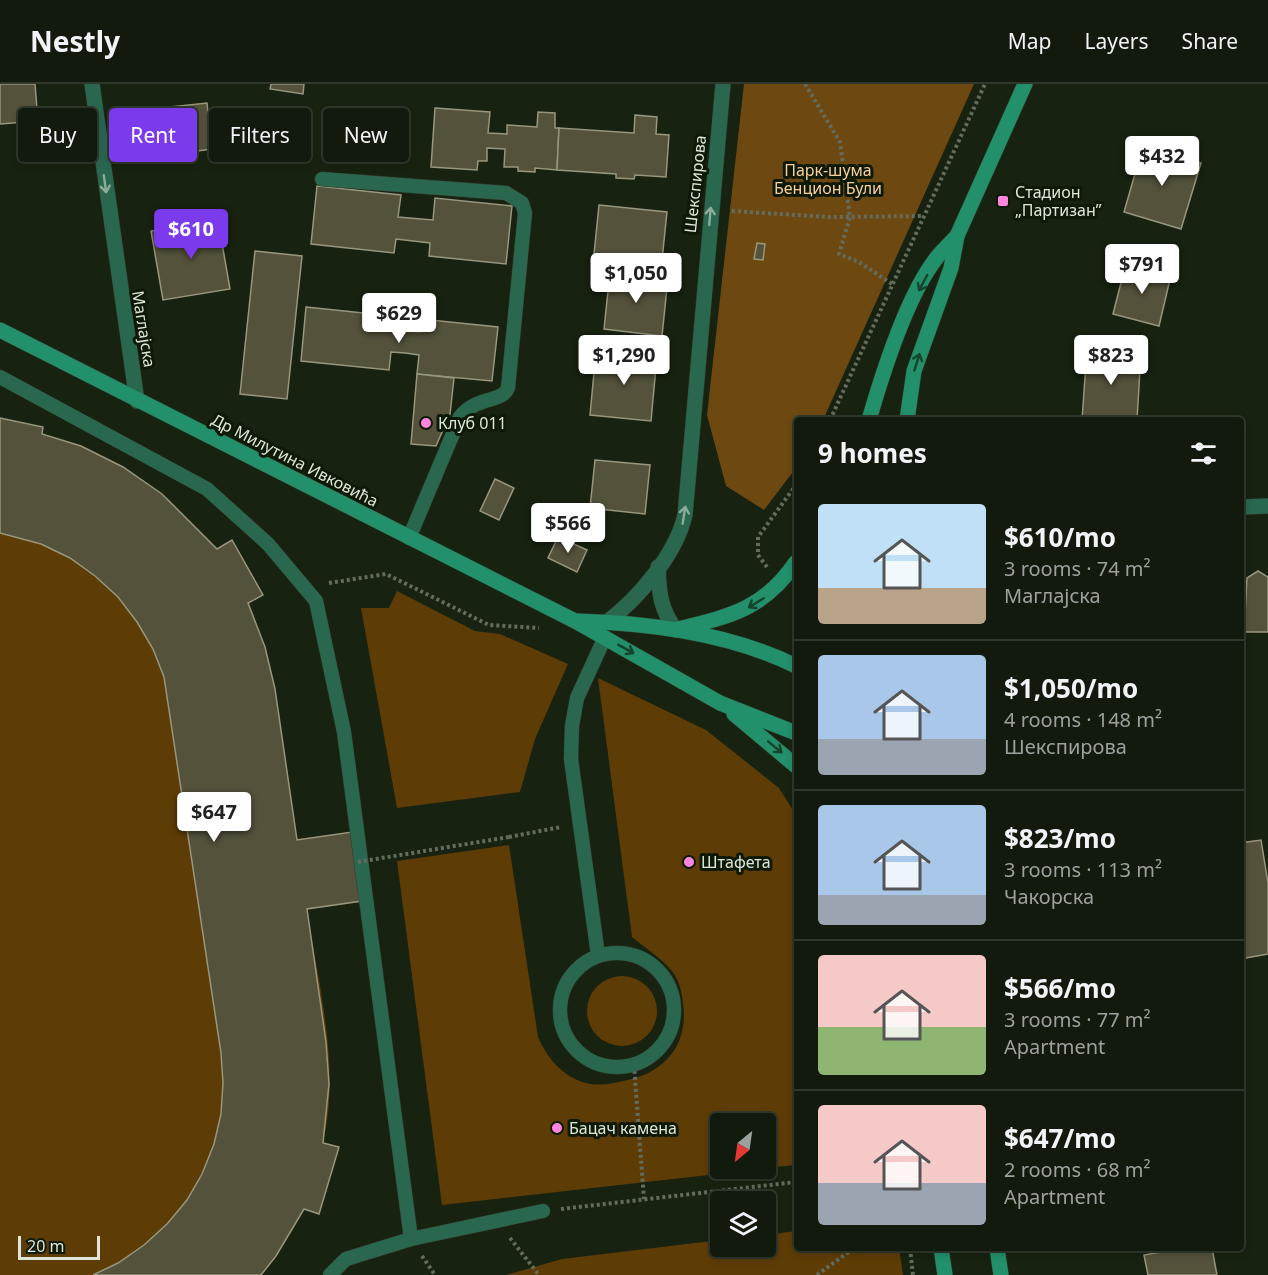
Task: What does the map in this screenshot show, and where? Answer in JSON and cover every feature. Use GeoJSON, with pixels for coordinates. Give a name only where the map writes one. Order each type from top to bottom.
{"type":"FeatureCollection","features":[{"type":"Feature","properties":{"kind":"street","name":"Маглајска"},"geometry":{"type":"LineString","coordinates":[[92,84],[137,401]]}},
{"type":"Feature","properties":{"kind":"street","name":"Шекспирова"},"geometry":{"type":"LineString","coordinates":[[606,629],[636,597],[658,567],[675,542],[685,515],[710,209],[723,84]]}},
{"type":"Feature","properties":{"kind":"street"},"geometry":{"type":"LineString","coordinates":[[907,417],[914,371],[951,268],[957,236],[1025,84]]}},
{"type":"Feature","properties":{"kind":"street"},"geometry":{"type":"LineString","coordinates":[[870,417],[894,345],[916,296],[934,260],[957,236]]}},
{"type":"Feature","properties":{"kind":"street","name":"Др Милутина Ивковића"},"geometry":{"type":"LineString","coordinates":[[0,330],[574,621],[606,629],[676,630],[749,648],[794,665]]}},
{"type":"Feature","properties":{"kind":"street"},"geometry":{"type":"LineString","coordinates":[[1244,507],[1268,506]]}},
{"type":"Feature","properties":{"kind":"street"},"geometry":{"type":"LineString","coordinates":[[658,567],[659,600],[664,614],[676,630],[740,613],[771,594],[794,565]]}},
{"type":"Feature","properties":{"kind":"street","name":"Др Милутина Ивковића"},"geometry":{"type":"LineString","coordinates":[[606,629],[720,703],[794,733]]}},
{"type":"Feature","properties":{"kind":"street"},"geometry":{"type":"LineString","coordinates":[[720,703],[794,764]]}},
{"type":"Feature","properties":{"kind":"street"},"geometry":{"type":"LineString","coordinates":[[941,1251],[945,1275]]}},
{"type":"Feature","properties":{"kind":"street"},"geometry":{"type":"LineString","coordinates":[[997,1251],[1001,1275]]}},
{"type":"Feature","properties":{"kind":"lane"},"geometry":{"type":"LineString","coordinates":[[322,178],[506,194],[516,197],[522,203],[525,213],[508,388],[500,397],[472,404],[459,417],[409,538]]}},
{"type":"Feature","properties":{"kind":"lane"},"geometry":{"type":"LineString","coordinates":[[0,377],[207,489],[268,544],[316,601],[344,732],[411,1239]]}},
{"type":"Feature","properties":{"kind":"lane"},"geometry":{"type":"LineString","coordinates":[[598,955],[571,759],[572,726],[584,678],[606,629]]}},
{"type":"Feature","properties":{"kind":"lane"},"geometry":{"type":"LineString","coordinates":[[616,952],[634,955],[651,963],[664,975],[672,992],[675,1010],[672,1028],[663,1044],[650,1057],[634,1065],[614,1068],[595,1063],[578,1052],[566,1037],[559,1018],[560,998],[567,980],[580,964],[598,955],[616,952]]}},
{"type":"Feature","properties":{"kind":"lane"},"geometry":{"type":"LineString","coordinates":[[330,1275],[346,1259],[411,1239],[543,1211]]}},
{"type":"Feature","properties":{"kind":"path"},"geometry":{"type":"LineString","coordinates":[[805,84],[840,142],[850,218],[839,254],[859,262],[892,284]]}},
{"type":"Feature","properties":{"kind":"path"},"geometry":{"type":"LineString","coordinates":[[831,417],[985,84]]}},
{"type":"Feature","properties":{"kind":"path"},"geometry":{"type":"LineString","coordinates":[[710,209],[850,218],[923,216]]}},
{"type":"Feature","properties":{"kind":"path"},"geometry":{"type":"LineString","coordinates":[[782,583],[758,555],[758,537],[794,488]]}},
{"type":"Feature","properties":{"kind":"path"},"geometry":{"type":"LineString","coordinates":[[305,587],[386,574],[489,625],[543,628]]}},
{"type":"Feature","properties":{"kind":"path"},"geometry":{"type":"LineString","coordinates":[[358,862],[580,824]]}},
{"type":"Feature","properties":{"kind":"path"},"geometry":{"type":"LineString","coordinates":[[634,1065],[644,1199]]}},
{"type":"Feature","properties":{"kind":"path"},"geometry":{"type":"LineString","coordinates":[[543,1211],[794,1182]]}},
{"type":"Feature","properties":{"kind":"path"},"geometry":{"type":"LineString","coordinates":[[497,1221],[539,1275]]}},
{"type":"Feature","properties":{"kind":"path"},"geometry":{"type":"LineString","coordinates":[[818,1275],[850,1251]]}},
{"type":"Feature","properties":{"kind":"path"},"geometry":{"type":"LineString","coordinates":[[910,1251],[913,1275]]}},
{"type":"Feature","properties":{"kind":"shaded area"},"geometry":{"type":"Polygon","coordinates":[[[0,418],[43,427],[43,434],[81,446],[162,494],[217,549],[232,540],[263,595],[248,604],[265,647],[275,689],[297,839],[352,832],[362,901],[307,909],[322,996],[329,1055],[328,1114],[323,1142],[339,1147],[319,1214],[304,1209],[276,1256],[261,1275],[0,1275],[0,418]]]}},
{"type":"Feature","properties":{"kind":"shaded area"},"geometry":{"type":"Polygon","coordinates":[[[397,591],[475,631],[500,634],[568,664],[535,739],[520,792],[397,808],[361,608],[389,608],[397,591]]]}},
{"type":"Feature","properties":{"kind":"shaded area"},"geometry":{"type":"Polygon","coordinates":[[[598,678],[706,730],[779,788],[794,812],[794,1165],[776,1167],[776,1113],[710,1113],[710,1175],[442,1205],[397,861],[509,845],[538,1037],[557,1066],[578,1080],[600,1084],[637,1077],[661,1065],[670,1056],[682,1033],[683,1004],[676,977],[662,961],[632,937],[598,678]]]}},
{"type":"Feature","properties":{"kind":"shaded area"},"geometry":{"type":"Polygon","coordinates":[[[622,976],[635,979],[647,986],[654,998],[657,1011],[654,1024],[647,1036],[635,1043],[622,1046],[609,1043],[597,1036],[590,1024],[587,1011],[590,998],[597,986],[609,979],[622,976]]]}},
{"type":"Feature","properties":{"kind":"shaded area"},"geometry":{"type":"Polygon","coordinates":[[[794,1231],[794,1251],[899,1251],[903,1275],[506,1275],[562,1259],[710,1241],[710,1257],[776,1257],[776,1234],[794,1231]]]}},
{"type":"Feature","properties":{"kind":"green space","name":"Парк-шума Бенцион Були"},"geometry":{"type":"Polygon","coordinates":[[[744,84],[974,84],[824,417],[794,417],[794,471],[764,510],[726,486],[707,415],[744,84]]]}},
{"type":"Feature","properties":{"kind":"building"},"geometry":{"type":"Polygon","coordinates":[[[0,84],[35,84],[37,108],[18,108],[18,123],[0,124],[0,84]]]}},
{"type":"Feature","properties":{"kind":"building"},"geometry":{"type":"Polygon","coordinates":[[[271,84],[304,84],[303,94],[270,89],[271,84]]]}},
{"type":"Feature","properties":{"kind":"building"},"geometry":{"type":"Polygon","coordinates":[[[207,103],[209,149],[197,151],[197,108],[161,108],[207,103]]]}},
{"type":"Feature","properties":{"kind":"building"},"geometry":{"type":"Polygon","coordinates":[[[435,108],[490,112],[488,133],[507,134],[507,125],[537,127],[538,112],[555,113],[555,128],[559,128],[557,170],[535,168],[535,172],[518,171],[518,167],[504,167],[505,149],[487,148],[487,161],[478,161],[477,170],[431,167],[435,108]]]}},
{"type":"Feature","properties":{"kind":"building"},"geometry":{"type":"Polygon","coordinates":[[[635,115],[657,117],[656,134],[669,135],[666,177],[635,175],[634,179],[616,178],[616,174],[557,170],[559,128],[634,133],[635,115]]]}},
{"type":"Feature","properties":{"kind":"building"},"geometry":{"type":"Polygon","coordinates":[[[1143,146],[1201,163],[1181,229],[1124,212],[1143,146]]]}},
{"type":"Feature","properties":{"kind":"building"},"geometry":{"type":"Polygon","coordinates":[[[317,186],[401,195],[398,217],[433,220],[435,198],[512,206],[506,264],[429,256],[430,243],[396,239],[394,253],[311,244],[317,186]]]}},
{"type":"Feature","properties":{"kind":"building"},"geometry":{"type":"Polygon","coordinates":[[[599,205],[667,212],[662,260],[594,254],[599,205]]]}},
{"type":"Feature","properties":{"kind":"building"},"geometry":{"type":"Polygon","coordinates":[[[218,220],[230,289],[163,300],[151,231],[218,220]]]}},
{"type":"Feature","properties":{"kind":"building"},"geometry":{"type":"Polygon","coordinates":[[[757,243],[765,244],[763,260],[754,259],[757,243]]]}},
{"type":"Feature","properties":{"kind":"building"},"geometry":{"type":"Polygon","coordinates":[[[255,251],[302,256],[287,399],[240,394],[255,251]]]}},
{"type":"Feature","properties":{"kind":"building"},"geometry":{"type":"Polygon","coordinates":[[[1126,263],[1171,275],[1159,326],[1113,314],[1126,263]]]}},
{"type":"Feature","properties":{"kind":"building"},"geometry":{"type":"Polygon","coordinates":[[[610,272],[668,278],[662,336],[604,329],[610,272]]]}},
{"type":"Feature","properties":{"kind":"building"},"geometry":{"type":"Polygon","coordinates":[[[306,307],[392,316],[391,329],[420,332],[421,319],[498,327],[492,381],[417,374],[419,355],[405,353],[391,352],[389,370],[301,361],[306,307]]]}},
{"type":"Feature","properties":{"kind":"building"},"geometry":{"type":"Polygon","coordinates":[[[1087,349],[1141,353],[1137,417],[1082,417],[1087,349]]]}},
{"type":"Feature","properties":{"kind":"building"},"geometry":{"type":"Polygon","coordinates":[[[596,351],[657,356],[651,421],[590,415],[596,351]]]}},
{"type":"Feature","properties":{"kind":"building"},"geometry":{"type":"Polygon","coordinates":[[[417,374],[454,378],[450,414],[436,446],[411,444],[417,374]]]}},
{"type":"Feature","properties":{"kind":"building"},"geometry":{"type":"Polygon","coordinates":[[[0,418],[43,427],[42,434],[81,446],[123,467],[162,494],[217,549],[232,540],[263,595],[248,603],[265,647],[275,689],[297,840],[352,832],[362,901],[307,909],[326,1042],[329,1084],[323,1143],[339,1147],[319,1214],[304,1209],[276,1256],[261,1275],[93,1275],[118,1263],[144,1245],[167,1224],[187,1200],[202,1174],[214,1144],[221,1114],[223,1083],[221,1053],[164,677],[153,649],[137,622],[118,597],[95,576],[70,558],[41,544],[0,533],[0,418]]]}},
{"type":"Feature","properties":{"kind":"building"},"geometry":{"type":"Polygon","coordinates":[[[595,460],[650,465],[645,514],[590,508],[595,460]]]}},
{"type":"Feature","properties":{"kind":"building"},"geometry":{"type":"Polygon","coordinates":[[[495,479],[514,488],[499,520],[480,511],[495,479]]]}},
{"type":"Feature","properties":{"kind":"building"},"geometry":{"type":"Polygon","coordinates":[[[558,537],[587,550],[577,572],[548,558],[558,537]]]}},
{"type":"Feature","properties":{"kind":"building"},"geometry":{"type":"Polygon","coordinates":[[[1258,571],[1268,577],[1268,632],[1244,632],[1247,578],[1258,571]]]}},
{"type":"Feature","properties":{"kind":"building"},"geometry":{"type":"Polygon","coordinates":[[[1261,840],[1268,883],[1268,954],[1244,958],[1244,842],[1261,840]]]}},
{"type":"Feature","properties":{"kind":"building"},"geometry":{"type":"Polygon","coordinates":[[[1166,1251],[1213,1251],[1217,1275],[1148,1275],[1144,1255],[1166,1251]]]}},
{"type":"Feature","properties":{"kind":"place","name":"Стадион „Партизан”"},"geometry":{"type":"Point","coordinates":[1003,201]}},
{"type":"Feature","properties":{"kind":"place","name":"Клуб 011"},"geometry":{"type":"Point","coordinates":[426,423]}},
{"type":"Feature","properties":{"kind":"place","name":"Штафета"},"geometry":{"type":"Point","coordinates":[689,862]}},
{"type":"Feature","properties":{"kind":"place","name":"Бацач камена"},"geometry":{"type":"Point","coordinates":[557,1128]}}]}
